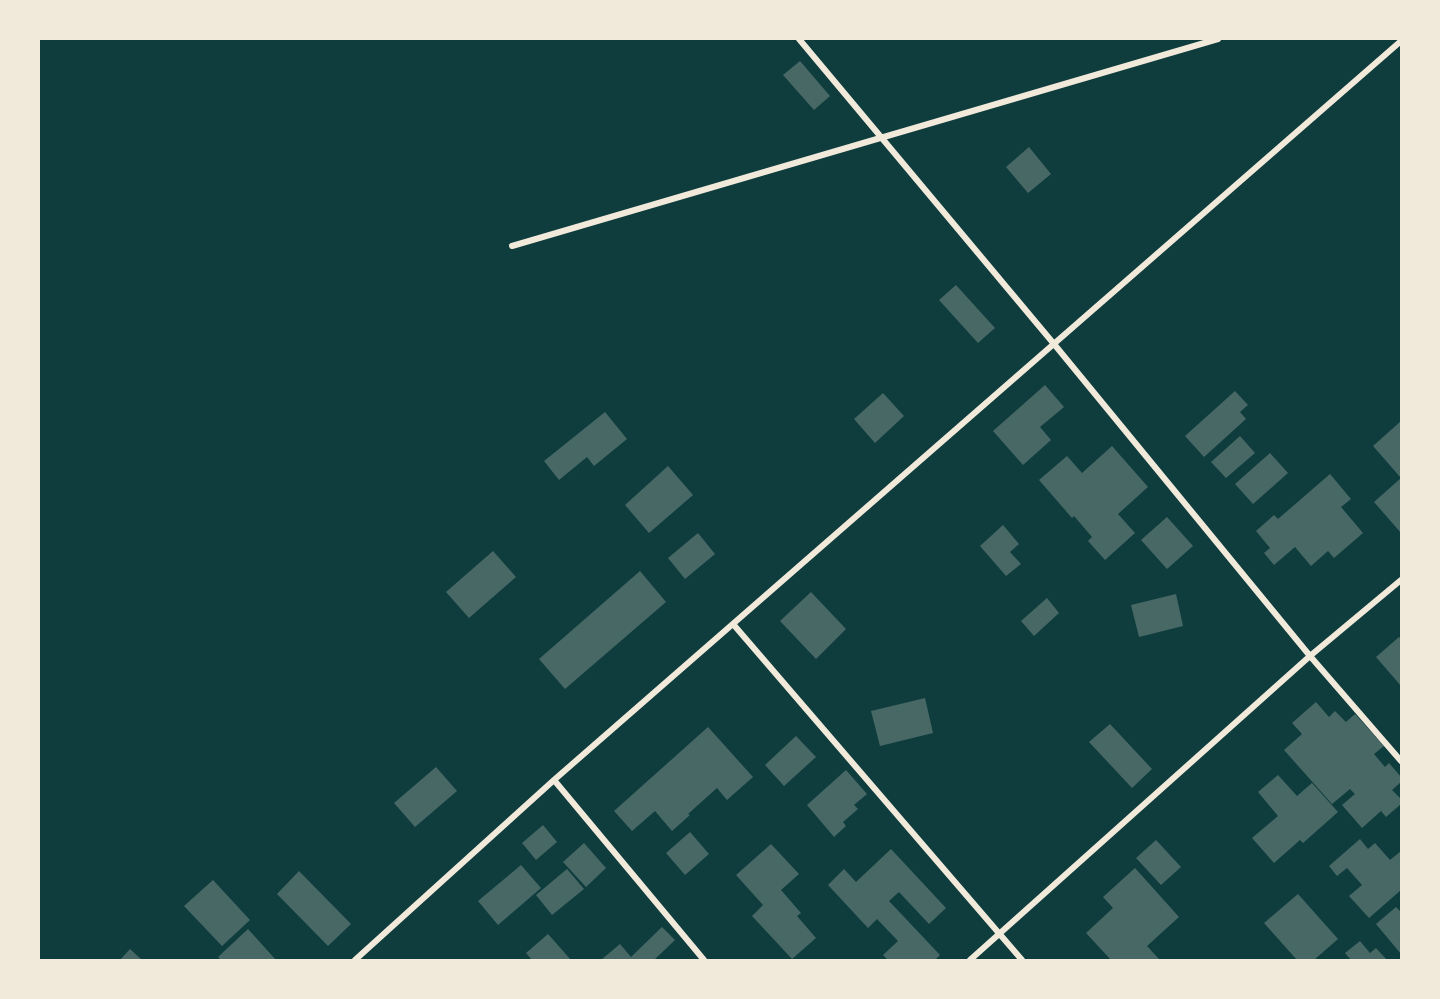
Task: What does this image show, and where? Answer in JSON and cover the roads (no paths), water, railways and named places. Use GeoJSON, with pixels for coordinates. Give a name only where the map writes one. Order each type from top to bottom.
{"type":"FeatureCollection","features":[{"type":"Feature","properties":{"kind":"street"},"geometry":{"type":"LineString","coordinates":[[799,39],[1054,344],[1310,656],[1401,761]]}},
{"type":"Feature","properties":{"kind":"street"},"geometry":{"type":"LineString","coordinates":[[512,246],[1218,39]]}},
{"type":"Feature","properties":{"kind":"street"},"geometry":{"type":"LineString","coordinates":[[355,960],[554,780],[1401,41]]}},
{"type":"Feature","properties":{"kind":"street"},"geometry":{"type":"LineString","coordinates":[[970,960],[1310,656],[1401,580]]}},
{"type":"Feature","properties":{"kind":"street"},"geometry":{"type":"LineString","coordinates":[[733,624],[1022,960]]}},
{"type":"Feature","properties":{"kind":"street"},"geometry":{"type":"LineString","coordinates":[[554,780],[704,960]]}}]}
